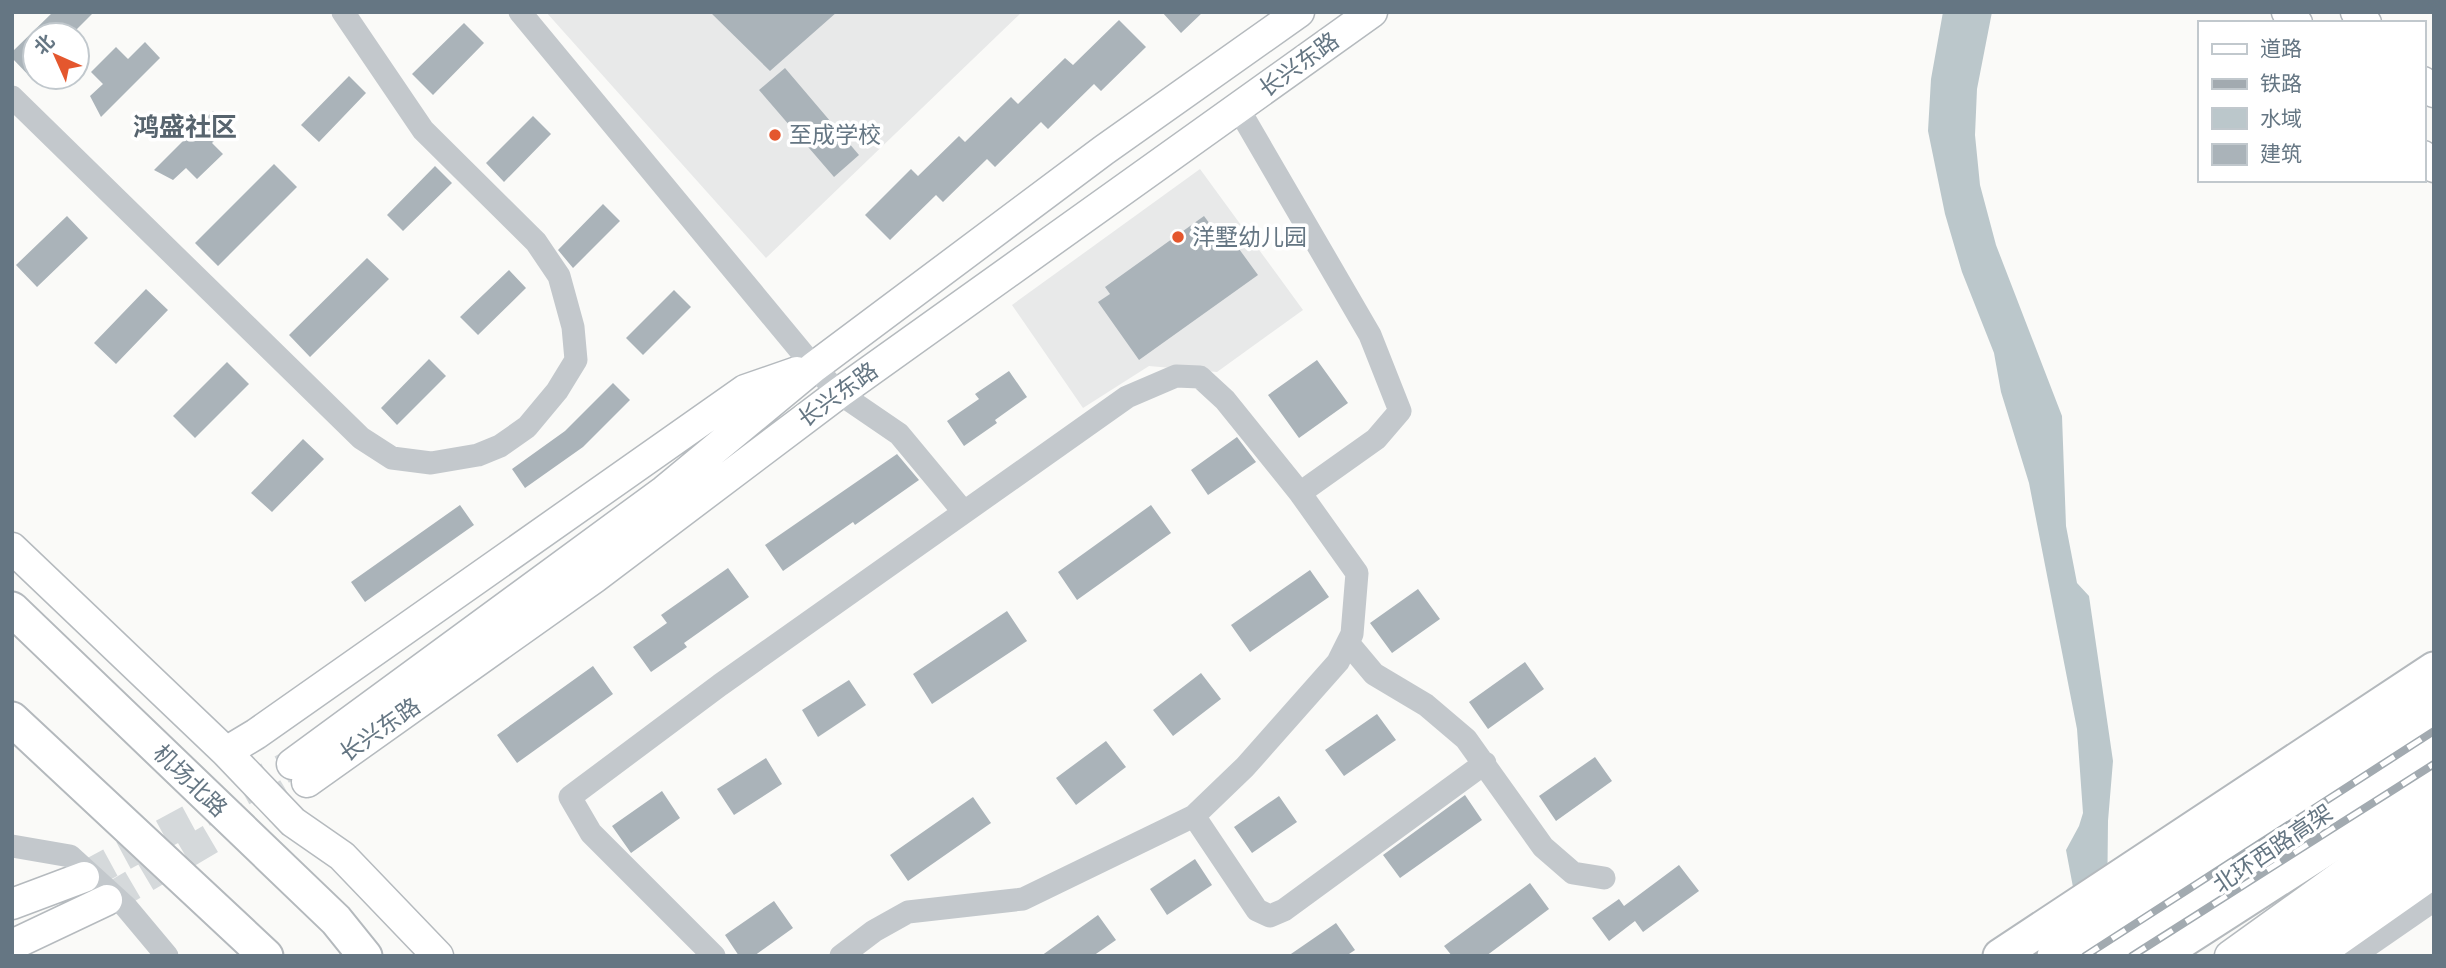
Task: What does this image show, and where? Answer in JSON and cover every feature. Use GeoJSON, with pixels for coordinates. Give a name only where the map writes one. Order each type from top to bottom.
{"type":"FeatureCollection","features":[{"type":"Feature","properties":{"kind":"highway","name":"机场北路"},"geometry":{"type":"LineString","coordinates":[[12,609],[336,920],[365,956]]}},
{"type":"Feature","properties":{"kind":"highway"},"geometry":{"type":"LineString","coordinates":[[2000,956],[2434,669]]}},
{"type":"Feature","properties":{"kind":"highway"},"geometry":{"type":"LineString","coordinates":[[2054,956],[2434,705]]}},
{"type":"Feature","properties":{"kind":"highway"},"geometry":{"type":"LineString","coordinates":[[12,719],[266,956]]}},
{"type":"Feature","properties":{"kind":"highway","name":"北环西路高架"},"geometry":{"type":"LineString","coordinates":[[2113,956],[2434,742]]}},
{"type":"Feature","properties":{"kind":"highway","name":"北环西路高架"},"geometry":{"type":"LineString","coordinates":[[2159,956],[2434,779]]}},
{"type":"Feature","properties":{"kind":"highway"},"geometry":{"type":"LineString","coordinates":[[2263,956],[2333,912],[2434,841]]}},
{"type":"Feature","properties":{"kind":"highway"},"geometry":{"type":"LineString","coordinates":[[2313,956],[2434,871]]}},
{"type":"Feature","properties":{"kind":"highway"},"geometry":{"type":"LineString","coordinates":[[227,919],[254,956]]}},
{"type":"Feature","properties":{"kind":"highway"},"geometry":{"type":"LineString","coordinates":[[336,920],[388,956]]}},
{"type":"Feature","properties":{"kind":"main road","name":"长兴东路"},"geometry":{"type":"LineString","coordinates":[[1299,12],[1104,150],[814,367],[664,491],[446,653],[299,773],[594,578],[839,393],[1372,12]]}},
{"type":"Feature","properties":{"kind":"main road"},"geometry":{"type":"LineString","coordinates":[[226,752],[267,726],[745,390],[814,367]]}},
{"type":"Feature","properties":{"kind":"main road"},"geometry":{"type":"LineString","coordinates":[[12,548],[226,752],[293,822],[342,856],[438,956]]}},
{"type":"Feature","properties":{"kind":"main road"},"geometry":{"type":"LineString","coordinates":[[2083,956],[2228,864],[2434,723]]}},
{"type":"Feature","properties":{"kind":"main road"},"geometry":{"type":"LineString","coordinates":[[2230,956],[2434,809]]}},
{"type":"Feature","properties":{"kind":"main road"},"geometry":{"type":"LineString","coordinates":[[12,904],[84,877]]}},
{"type":"Feature","properties":{"kind":"main road"},"geometry":{"type":"LineString","coordinates":[[12,945],[107,900]]}},
{"type":"Feature","properties":{"kind":"street"},"geometry":{"type":"LineString","coordinates":[[12,97],[361,438],[392,458],[405,460],[431,463],[478,455],[500,446],[527,427],[557,391],[576,360],[573,327],[559,276],[536,242],[423,130],[343,12]]}},
{"type":"Feature","properties":{"kind":"street"},"geometry":{"type":"LineString","coordinates":[[520,12],[814,367],[839,393],[899,434],[963,512]]}},
{"type":"Feature","properties":{"kind":"street"},"geometry":{"type":"LineString","coordinates":[[1238,108],[1370,335],[1400,411],[1376,439],[1300,493]]}},
{"type":"Feature","properties":{"kind":"street"},"geometry":{"type":"LineString","coordinates":[[714,956],[592,833],[570,797],[720,685],[1128,397],[1176,376],[1200,377],[1224,400],[1300,493],[1357,573],[1352,634],[1338,662],[1245,767],[1194,816],[1023,899],[908,912],[874,931],[841,956]]}},
{"type":"Feature","properties":{"kind":"street"},"geometry":{"type":"LineString","coordinates":[[1348,643],[1374,674],[1426,705],[1466,739],[1543,847],[1573,873],[1604,878]]}},
{"type":"Feature","properties":{"kind":"street"},"geometry":{"type":"LineString","coordinates":[[1194,816],[1257,910],[1270,916],[1284,911],[1485,763]]}},
{"type":"Feature","properties":{"kind":"street"},"geometry":{"type":"LineString","coordinates":[[12,846],[71,856],[126,907],[167,956]]}},
{"type":"Feature","properties":{"kind":"street"},"geometry":{"type":"LineString","coordinates":[[2353,956],[2434,900]]}},
{"type":"Feature","properties":{"kind":"shaded area","name":"至成学校"},"geometry":{"type":"Polygon","coordinates":[[[546,12],[1022,12],[766,258],[546,12]]]}},
{"type":"Feature","properties":{"kind":"shaded area","name":"洋墅幼儿园"},"geometry":{"type":"Polygon","coordinates":[[[1200,169],[1303,310],[1217,372],[1149,366],[1083,408],[1012,305],[1200,169]]]}},
{"type":"Feature","properties":{"kind":"water"},"geometry":{"type":"Polygon","coordinates":[[[1943,12],[1992,12],[1977,89],[1975,135],[1980,185],[1996,245],[2062,416],[2066,526],[2077,583],[2089,596],[2113,761],[2108,821],[2107,911],[2114,956],[2086,956],[2066,850],[2083,813],[2077,729],[2029,483],[2001,392],[1994,353],[1962,272],[1945,214],[1928,131],[1931,79],[1943,12]]]}},
{"type":"Feature","properties":{"kind":"building"},"geometry":{"type":"Polygon","coordinates":[[[53,12],[94,12],[85,21],[44,21],[53,12]]]}},
{"type":"Feature","properties":{"kind":"building"},"geometry":{"type":"Polygon","coordinates":[[[710,12],[837,12],[770,71],[710,12]]]}},
{"type":"Feature","properties":{"kind":"building"},"geometry":{"type":"Polygon","coordinates":[[[1162,12],[1203,12],[1181,33],[1162,12]]]}},
{"type":"Feature","properties":{"kind":"building"},"geometry":{"type":"Polygon","coordinates":[[[1119,20],[1146,47],[1101,91],[1094,84],[1048,129],[1041,122],[995,167],[987,159],[943,202],[936,195],[890,240],[865,215],[911,169],[918,176],[959,136],[965,142],[1011,97],[1018,104],[1065,58],[1073,65],[1119,20]]]}},
{"type":"Feature","properties":{"kind":"building"},"geometry":{"type":"Polygon","coordinates":[[[464,23],[484,43],[433,95],[412,74],[464,23]]]}},
{"type":"Feature","properties":{"kind":"building"},"geometry":{"type":"Polygon","coordinates":[[[145,42],[160,58],[101,117],[90,96],[103,84],[91,72],[116,47],[128,59],[145,42]]]}},
{"type":"Feature","properties":{"kind":"building"},"geometry":{"type":"Polygon","coordinates":[[[21,43],[21,67],[12,58],[12,52],[21,43]]]}},
{"type":"Feature","properties":{"kind":"building"},"geometry":{"type":"Polygon","coordinates":[[[785,68],[859,155],[834,177],[759,90],[785,68]]]}},
{"type":"Feature","properties":{"kind":"building"},"geometry":{"type":"Polygon","coordinates":[[[349,76],[366,93],[319,142],[301,125],[349,76]]]}},
{"type":"Feature","properties":{"kind":"building"},"geometry":{"type":"Polygon","coordinates":[[[213,111],[229,126],[212,143],[223,154],[197,179],[186,168],[173,180],[154,170],[213,111]]]}},
{"type":"Feature","properties":{"kind":"building"},"geometry":{"type":"Polygon","coordinates":[[[533,116],[551,134],[504,182],[486,163],[533,116]]]}},
{"type":"Feature","properties":{"kind":"building"},"geometry":{"type":"Polygon","coordinates":[[[274,164],[297,187],[218,266],[195,243],[274,164]]]}},
{"type":"Feature","properties":{"kind":"building"},"geometry":{"type":"Polygon","coordinates":[[[435,166],[452,183],[403,231],[387,215],[435,166]]]}},
{"type":"Feature","properties":{"kind":"building"},"geometry":{"type":"Polygon","coordinates":[[[603,204],[620,221],[573,268],[558,250],[603,204]]]}},
{"type":"Feature","properties":{"kind":"building"},"geometry":{"type":"Polygon","coordinates":[[[67,216],[88,238],[37,287],[16,265],[67,216]]]}},
{"type":"Feature","properties":{"kind":"building"},"geometry":{"type":"Polygon","coordinates":[[[1204,216],[1227,247],[1234,242],[1258,275],[1139,360],[1098,302],[1110,294],[1105,287],[1204,216]]]}},
{"type":"Feature","properties":{"kind":"building"},"geometry":{"type":"Polygon","coordinates":[[[367,258],[389,279],[310,357],[289,335],[367,258]]]}},
{"type":"Feature","properties":{"kind":"building"},"geometry":{"type":"Polygon","coordinates":[[[509,270],[526,288],[478,335],[460,317],[509,270]]]}},
{"type":"Feature","properties":{"kind":"building"},"geometry":{"type":"Polygon","coordinates":[[[146,289],[168,310],[116,364],[94,343],[146,289]]]}},
{"type":"Feature","properties":{"kind":"building"},"geometry":{"type":"Polygon","coordinates":[[[674,290],[691,307],[643,355],[626,338],[674,290]]]}},
{"type":"Feature","properties":{"kind":"building"},"geometry":{"type":"Polygon","coordinates":[[[429,359],[446,376],[397,425],[381,408],[429,359]]]}},
{"type":"Feature","properties":{"kind":"building"},"geometry":{"type":"Polygon","coordinates":[[[1317,360],[1348,403],[1299,438],[1268,395],[1317,360]]]}},
{"type":"Feature","properties":{"kind":"building"},"geometry":{"type":"Polygon","coordinates":[[[227,362],[249,384],[195,438],[173,416],[227,362]]]}},
{"type":"Feature","properties":{"kind":"building"},"geometry":{"type":"Polygon","coordinates":[[[1009,371],[1027,397],[995,420],[997,423],[964,446],[947,421],[979,399],[975,394],[1009,371]]]}},
{"type":"Feature","properties":{"kind":"building"},"geometry":{"type":"Polygon","coordinates":[[[613,383],[630,400],[583,447],[525,488],[512,469],[565,431],[613,383]]]}},
{"type":"Feature","properties":{"kind":"building"},"geometry":{"type":"Polygon","coordinates":[[[1237,437],[1256,462],[1208,495],[1191,470],[1237,437]]]}},
{"type":"Feature","properties":{"kind":"building"},"geometry":{"type":"Polygon","coordinates":[[[303,439],[324,459],[272,512],[251,493],[303,439]]]}},
{"type":"Feature","properties":{"kind":"building"},"geometry":{"type":"Polygon","coordinates":[[[897,454],[919,480],[783,571],[765,545],[897,454]]]}},
{"type":"Feature","properties":{"kind":"building"},"geometry":{"type":"Polygon","coordinates":[[[460,505],[474,525],[365,602],[351,582],[460,505]]]}},
{"type":"Feature","properties":{"kind":"building"},"geometry":{"type":"Polygon","coordinates":[[[1151,505],[1171,533],[1077,600],[1058,572],[1151,505]]]}},
{"type":"Feature","properties":{"kind":"building"},"geometry":{"type":"Polygon","coordinates":[[[728,568],[749,597],[684,643],[687,647],[651,672],[633,647],[667,623],[661,615],[728,568]]]}},
{"type":"Feature","properties":{"kind":"building"},"geometry":{"type":"Polygon","coordinates":[[[1310,570],[1329,597],[1250,652],[1231,625],[1310,570]]]}},
{"type":"Feature","properties":{"kind":"building"},"geometry":{"type":"Polygon","coordinates":[[[1418,589],[1440,619],[1392,653],[1370,623],[1418,589]]]}},
{"type":"Feature","properties":{"kind":"building"},"geometry":{"type":"Polygon","coordinates":[[[1007,611],[1027,641],[932,704],[913,674],[1007,611]]]}},
{"type":"Feature","properties":{"kind":"building"},"geometry":{"type":"Polygon","coordinates":[[[1525,662],[1544,689],[1488,729],[1469,702],[1525,662]]]}},
{"type":"Feature","properties":{"kind":"building"},"geometry":{"type":"Polygon","coordinates":[[[593,666],[613,694],[517,763],[497,735],[593,666]]]}},
{"type":"Feature","properties":{"kind":"building"},"geometry":{"type":"Polygon","coordinates":[[[1201,673],[1221,699],[1173,736],[1153,710],[1201,673]]]}},
{"type":"Feature","properties":{"kind":"building"},"geometry":{"type":"Polygon","coordinates":[[[849,680],[866,705],[818,737],[802,710],[849,680]]]}},
{"type":"Feature","properties":{"kind":"building"},"geometry":{"type":"Polygon","coordinates":[[[1377,714],[1396,740],[1344,776],[1325,750],[1377,714]]]}},
{"type":"Feature","properties":{"kind":"building"},"geometry":{"type":"Polygon","coordinates":[[[1106,741],[1126,767],[1076,805],[1056,778],[1106,741]]]}},
{"type":"Feature","properties":{"kind":"building"},"geometry":{"type":"Polygon","coordinates":[[[1595,757],[1612,781],[1556,821],[1539,796],[1595,757]]]}},
{"type":"Feature","properties":{"kind":"building"},"geometry":{"type":"Polygon","coordinates":[[[766,758],[782,784],[734,815],[717,789],[766,758]]]}},
{"type":"Feature","properties":{"kind":"building"},"geometry":{"type":"Polygon","coordinates":[[[662,791],[680,818],[631,853],[612,826],[662,791]]]}},
{"type":"Feature","properties":{"kind":"building"},"geometry":{"type":"Polygon","coordinates":[[[1465,795],[1482,820],[1400,878],[1383,855],[1465,795]]]}},
{"type":"Feature","properties":{"kind":"building"},"geometry":{"type":"Polygon","coordinates":[[[1279,796],[1297,822],[1252,853],[1234,827],[1279,796]]]}},
{"type":"Feature","properties":{"kind":"building"},"geometry":{"type":"Polygon","coordinates":[[[973,797],[991,823],[908,881],[890,855],[973,797]]]}},
{"type":"Feature","properties":{"kind":"building"},"geometry":{"type":"Polygon","coordinates":[[[1195,859],[1212,885],[1167,915],[1150,889],[1195,859]]]}},
{"type":"Feature","properties":{"kind":"building"},"geometry":{"type":"Polygon","coordinates":[[[1679,865],[1699,891],[1643,932],[1635,921],[1609,941],[1592,918],[1619,899],[1624,906],[1679,865]]]}},
{"type":"Feature","properties":{"kind":"building"},"geometry":{"type":"Polygon","coordinates":[[[1530,883],[1549,909],[1486,956],[1452,956],[1444,946],[1530,883]]]}},
{"type":"Feature","properties":{"kind":"building"},"geometry":{"type":"Polygon","coordinates":[[[774,901],[793,928],[754,956],[739,956],[725,935],[774,901]]]}},
{"type":"Feature","properties":{"kind":"building"},"geometry":{"type":"Polygon","coordinates":[[[1098,915],[1116,940],[1093,956],[1041,956],[1098,915]]]}},
{"type":"Feature","properties":{"kind":"building"},"geometry":{"type":"Polygon","coordinates":[[[1336,923],[1355,950],[1346,956],[1288,956],[1336,923]]]}},
{"type":"Feature","properties":{"kind":"tunnel"},"geometry":{"type":"LineString","coordinates":[[84,877],[292,764]]}},
{"type":"Feature","properties":{"kind":"tunnel"},"geometry":{"type":"LineString","coordinates":[[107,900],[307,782]]}},
{"type":"Feature","properties":{"kind":"railway"},"geometry":{"type":"LineString","coordinates":[[2085,956],[2434,731]]}},
{"type":"Feature","properties":{"kind":"railway"},"geometry":{"type":"LineString","coordinates":[[2132,956],[2434,764]]}},
{"type":"Feature","properties":{"kind":"place","name":"至成学校"},"geometry":{"type":"Point","coordinates":[775,135]}},
{"type":"Feature","properties":{"kind":"place","name":"洋墅幼儿园"},"geometry":{"type":"Point","coordinates":[1178,237]}},
{"type":"Feature","properties":{"kind":"district","name":"鸿盛社区"},"geometry":{"type":"Point","coordinates":[185,127]}}]}
